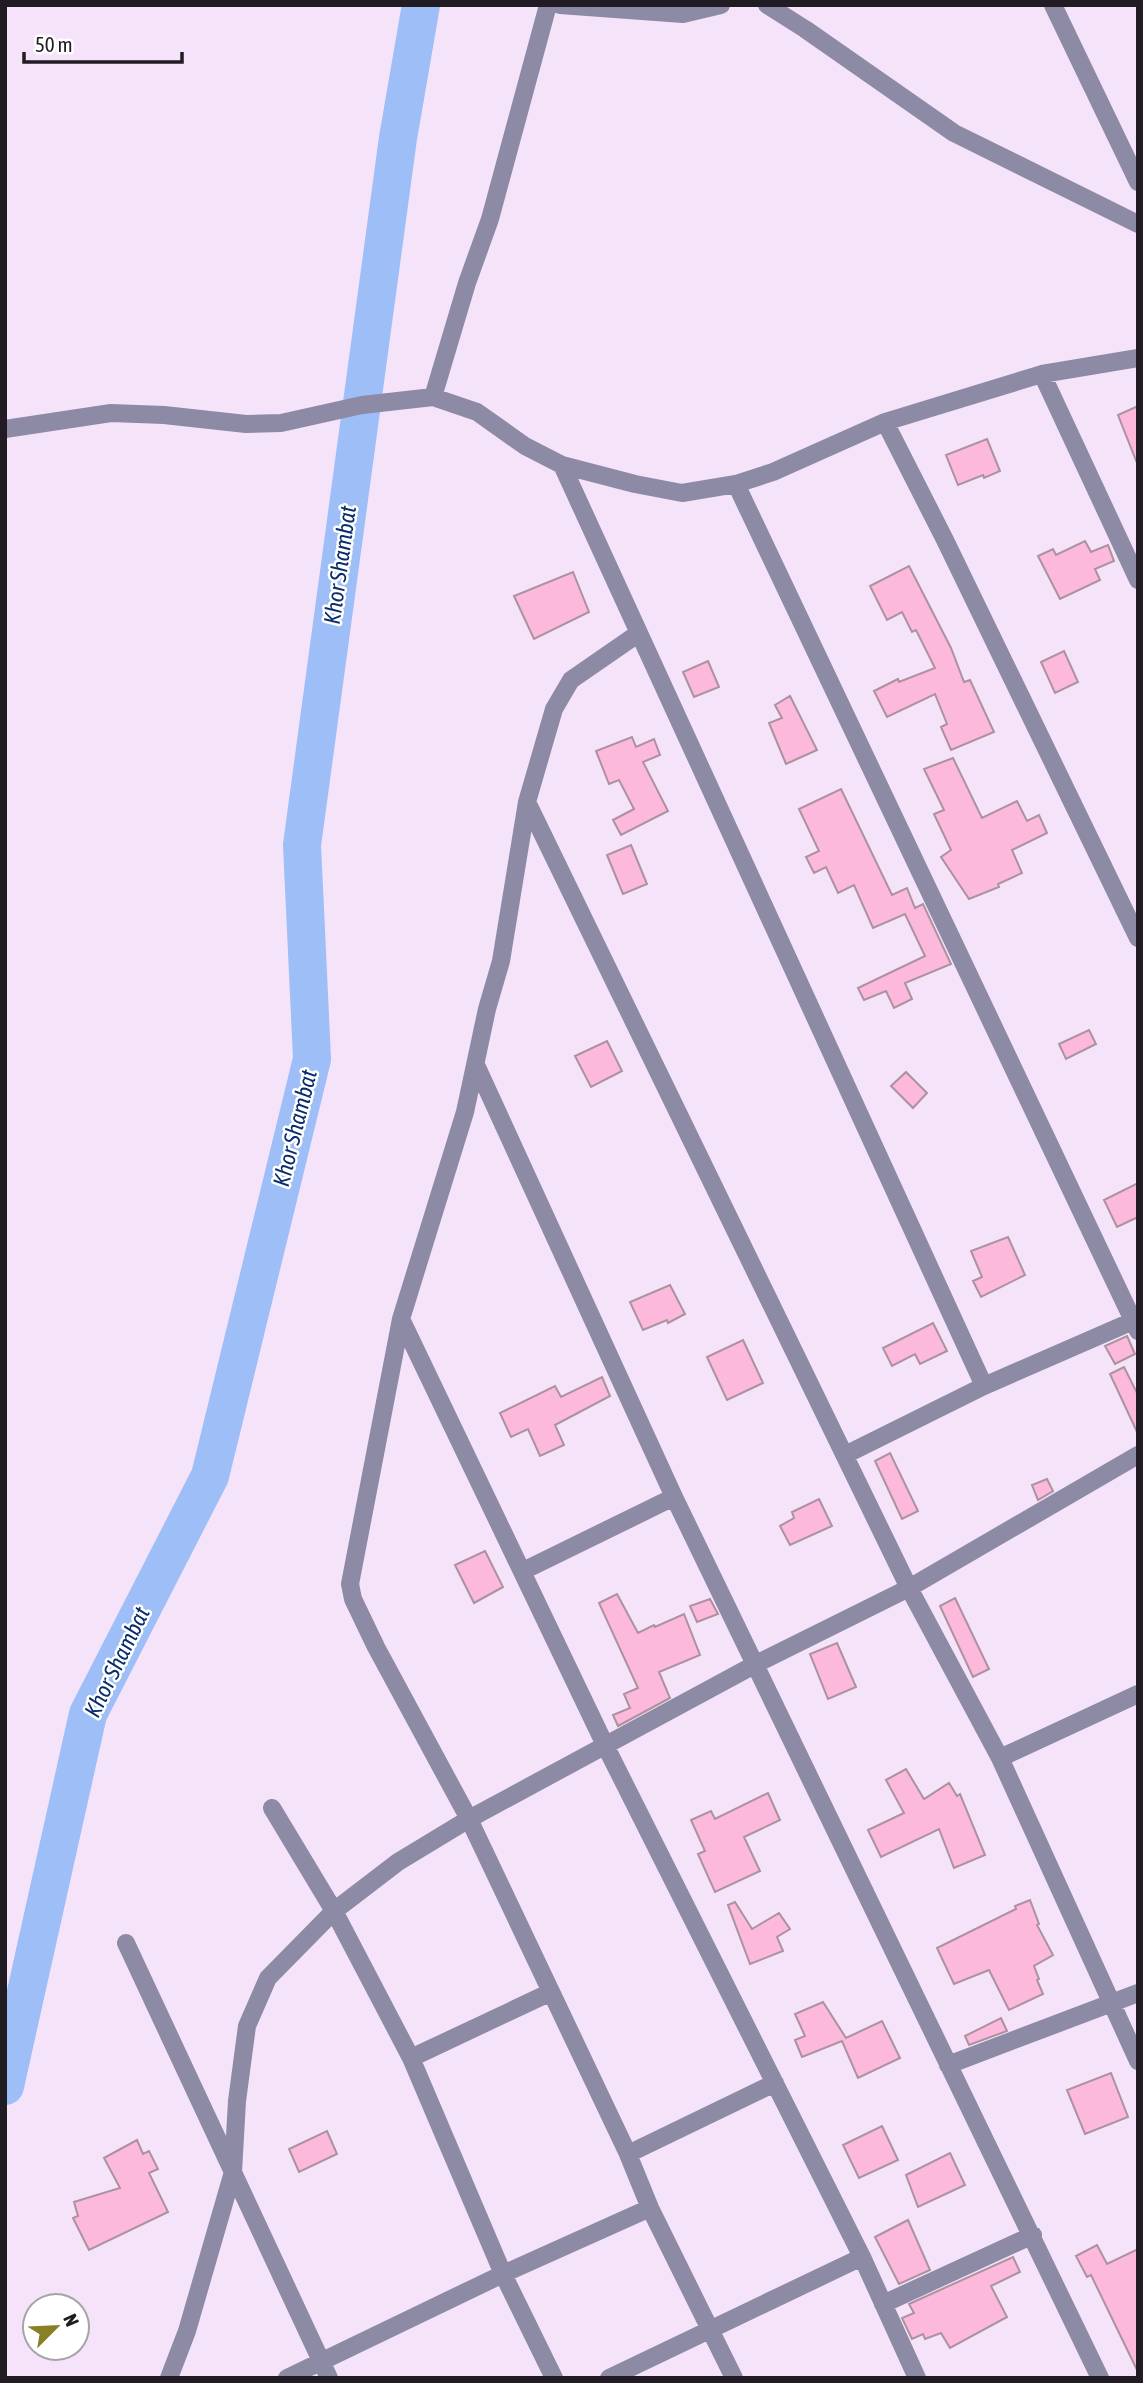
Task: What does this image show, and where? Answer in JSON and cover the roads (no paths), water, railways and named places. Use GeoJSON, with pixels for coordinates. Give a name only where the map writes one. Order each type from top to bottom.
{"type":"FeatureCollection","features":[{"type":"Feature","properties":{"kind":"street"},"geometry":{"type":"LineString","coordinates":[[433,397],[467,283],[490,219],[548,5]]}},
{"type":"Feature","properties":{"kind":"street"},"geometry":{"type":"LineString","coordinates":[[560,5],[683,14],[721,5]]}},
{"type":"Feature","properties":{"kind":"street"},"geometry":{"type":"LineString","coordinates":[[767,5],[954,133],[1138,224]]}},
{"type":"Feature","properties":{"kind":"street"},"geometry":{"type":"LineString","coordinates":[[1056,6],[1138,182]]}},
{"type":"Feature","properties":{"kind":"street"},"geometry":{"type":"LineString","coordinates":[[5,429],[111,413],[164,415],[246,424],[281,423],[362,405],[433,397],[477,412],[525,446],[562,465],[682,493],[736,484],[774,472],[884,422],[1042,374],[1138,358]]}},
{"type":"Feature","properties":{"kind":"street"},"geometry":{"type":"LineString","coordinates":[[1042,374],[1138,580]]}},
{"type":"Feature","properties":{"kind":"street"},"geometry":{"type":"LineString","coordinates":[[884,422],[945,540],[1138,938]]}},
{"type":"Feature","properties":{"kind":"street"},"geometry":{"type":"LineString","coordinates":[[562,465],[984,1386]]}},
{"type":"Feature","properties":{"kind":"street"},"geometry":{"type":"LineString","coordinates":[[736,484],[1135,1326],[984,1386],[845,1455]]}},
{"type":"Feature","properties":{"kind":"street"},"geometry":{"type":"LineString","coordinates":[[639,633],[571,680],[554,709],[527,802],[501,961],[487,1009],[465,1112],[401,1319],[350,1584],[353,1600],[376,1647],[469,1819],[628,2154],[650,2208],[734,2378]]}},
{"type":"Feature","properties":{"kind":"street"},"geometry":{"type":"LineString","coordinates":[[527,802],[909,1588],[1000,1758],[1138,2061]]}},
{"type":"Feature","properties":{"kind":"street"},"geometry":{"type":"LineString","coordinates":[[476,1065],[674,1497],[1100,2378]]}},
{"type":"Feature","properties":{"kind":"street"},"geometry":{"type":"LineString","coordinates":[[401,1319],[606,1747],[862,2257],[917,2378]]}},
{"type":"Feature","properties":{"kind":"street"},"geometry":{"type":"LineString","coordinates":[[169,2378],[187,2331],[233,2172],[237,2101],[247,2026],[268,1978],[334,1911],[398,1862],[469,1819],[756,1664],[909,1588],[1138,1455]]}},
{"type":"Feature","properties":{"kind":"street"},"geometry":{"type":"LineString","coordinates":[[523,1571],[674,1497]]}},
{"type":"Feature","properties":{"kind":"street"},"geometry":{"type":"LineString","coordinates":[[1000,1758],[1138,1694]]}},
{"type":"Feature","properties":{"kind":"street"},"geometry":{"type":"LineString","coordinates":[[272,1808],[334,1911],[411,2058],[503,2274],[554,2378]]}},
{"type":"Feature","properties":{"kind":"street"},"geometry":{"type":"LineString","coordinates":[[126,1943],[325,2369]]}},
{"type":"Feature","properties":{"kind":"street"},"geometry":{"type":"LineString","coordinates":[[411,2058],[551,1992]]}},
{"type":"Feature","properties":{"kind":"street"},"geometry":{"type":"LineString","coordinates":[[948,2065],[1138,1993]]}},
{"type":"Feature","properties":{"kind":"street"},"geometry":{"type":"LineString","coordinates":[[628,2154],[775,2082]]}},
{"type":"Feature","properties":{"kind":"street"},"geometry":{"type":"LineString","coordinates":[[287,2378],[325,2369],[503,2274],[650,2208]]}},
{"type":"Feature","properties":{"kind":"street"},"geometry":{"type":"LineString","coordinates":[[883,2304],[1033,2235]]}},
{"type":"Feature","properties":{"kind":"street"},"geometry":{"type":"LineString","coordinates":[[610,2378],[862,2257]]}},
{"type":"Feature","properties":{"kind":"waterway","name":"Khor Shambat"},"geometry":{"type":"LineString","coordinates":[[5,2086],[88,1714],[210,1476],[312,1059],[302,845],[398,138],[421,5]]}}]}
